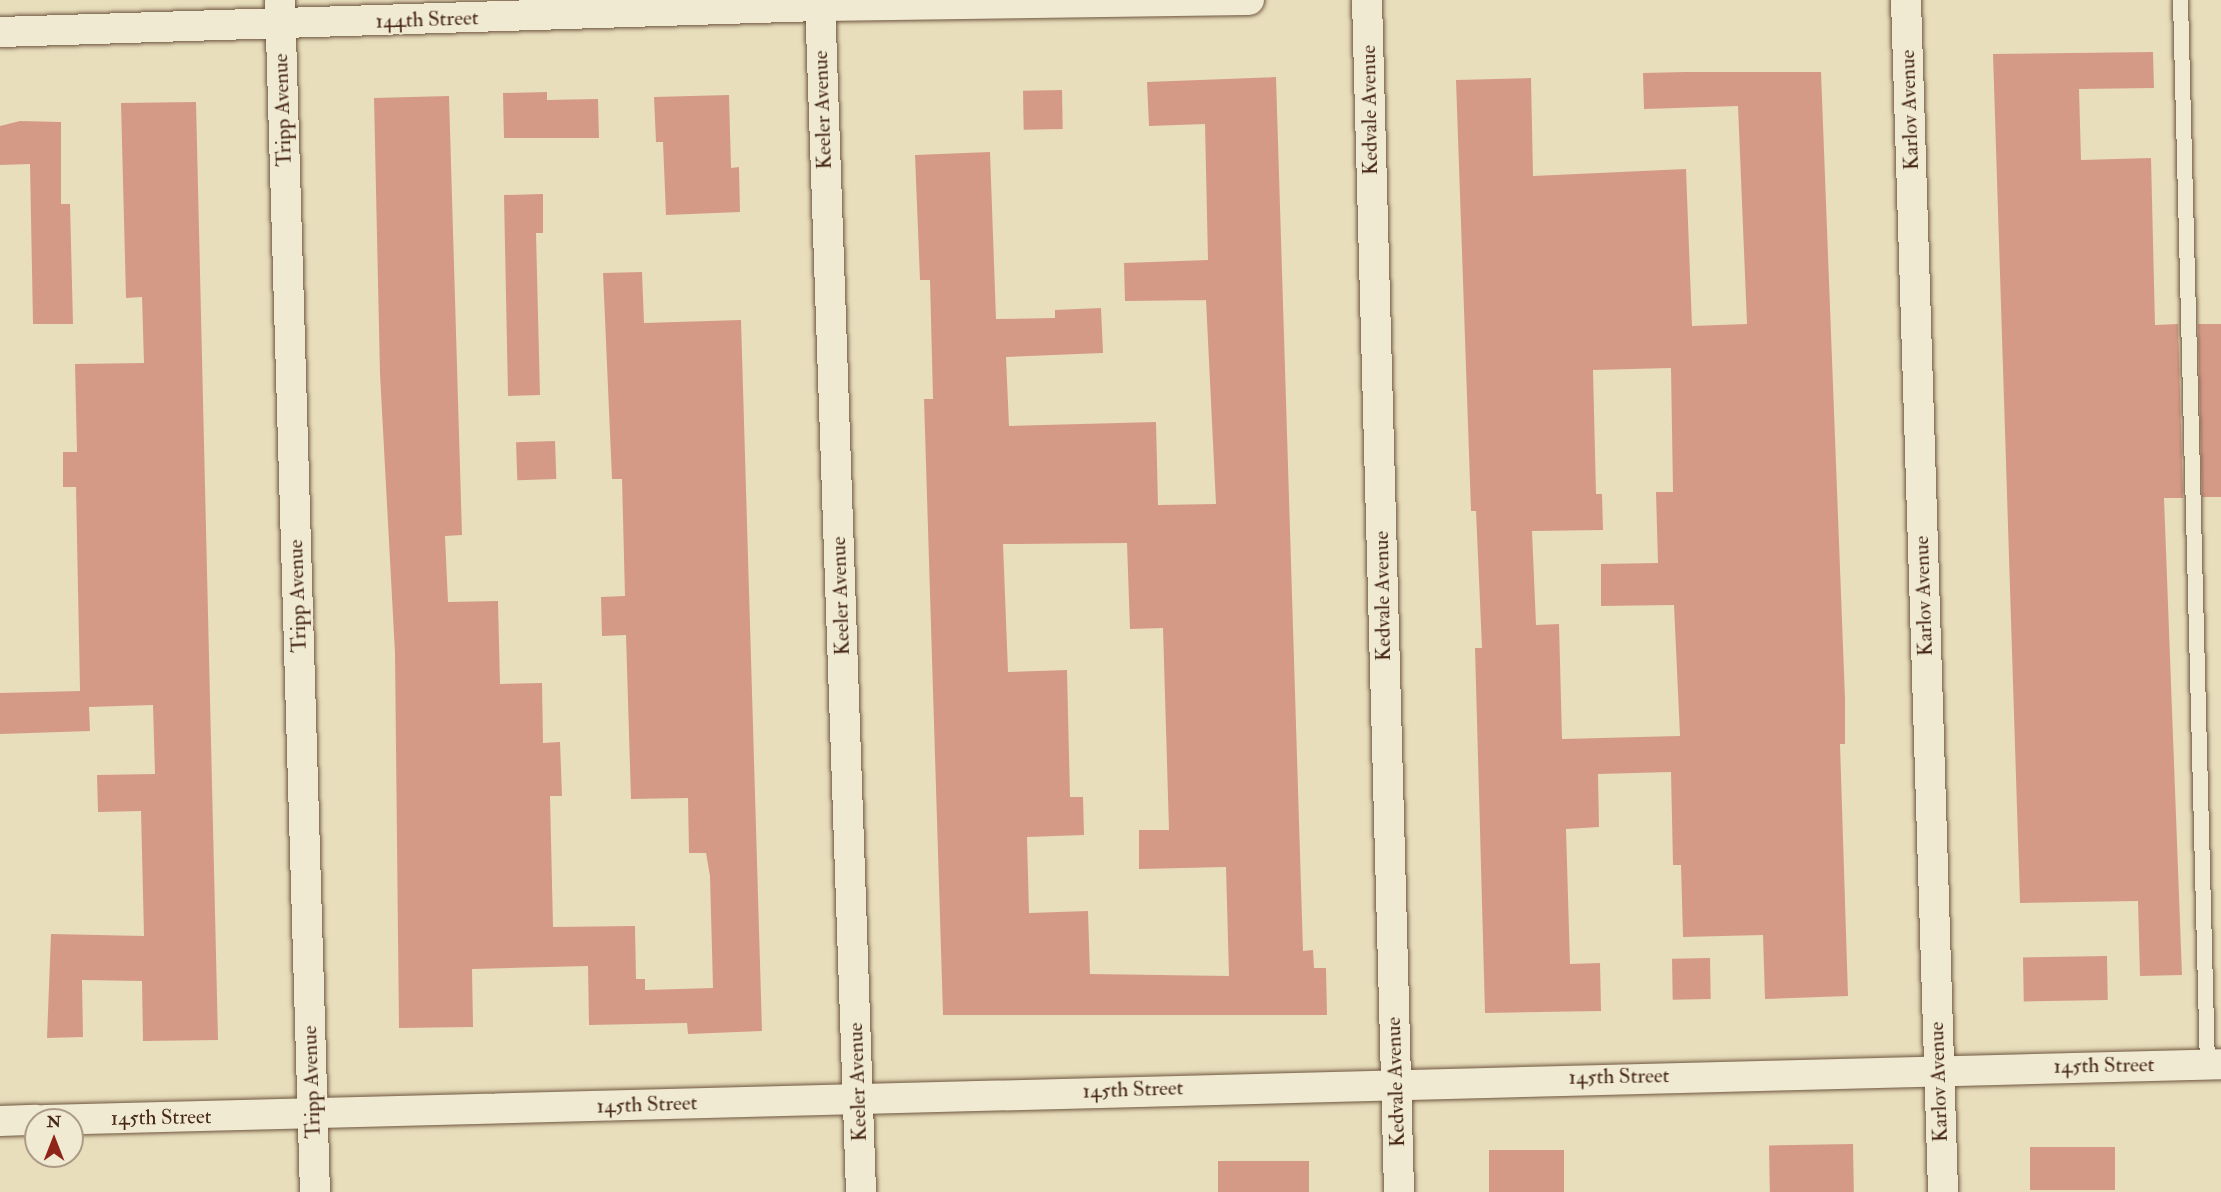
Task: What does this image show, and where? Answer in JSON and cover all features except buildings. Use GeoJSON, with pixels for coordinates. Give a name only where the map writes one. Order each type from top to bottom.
{"type":"FeatureCollection","features":[{"type":"Feature","properties":{"kind":"street","name":"144th Street"},"geometry":{"type":"LineString","coordinates":[[0,32],[281,12],[820,3],[1249,0]]}},
{"type":"Feature","properties":{"kind":"street","name":"Kedvale Avenue"},"geometry":{"type":"LineString","coordinates":[[1367,0],[1399,1192]]}},
{"type":"Feature","properties":{"kind":"street","name":"Karlov Avenue"},"geometry":{"type":"LineString","coordinates":[[1906,0],[1943,1192]]}},
{"type":"Feature","properties":{"kind":"street","name":"Keeler Avenue"},"geometry":{"type":"LineString","coordinates":[[820,3],[861,1192]]}},
{"type":"Feature","properties":{"kind":"street","name":"Tripp Avenue"},"geometry":{"type":"LineString","coordinates":[[281,12],[315,1192]]}},
{"type":"Feature","properties":{"kind":"street","name":"145th Street"},"geometry":{"type":"LineString","coordinates":[[84,1119],[313,1116],[1396,1082],[2214,1064]]}},
{"type":"Feature","properties":{"kind":"street"},"geometry":{"type":"LineString","coordinates":[[0,1121],[24,1120]]}},
{"type":"Feature","properties":{"kind":"lane"},"geometry":{"type":"LineString","coordinates":[[2180,0],[2214,1064]]}}]}
